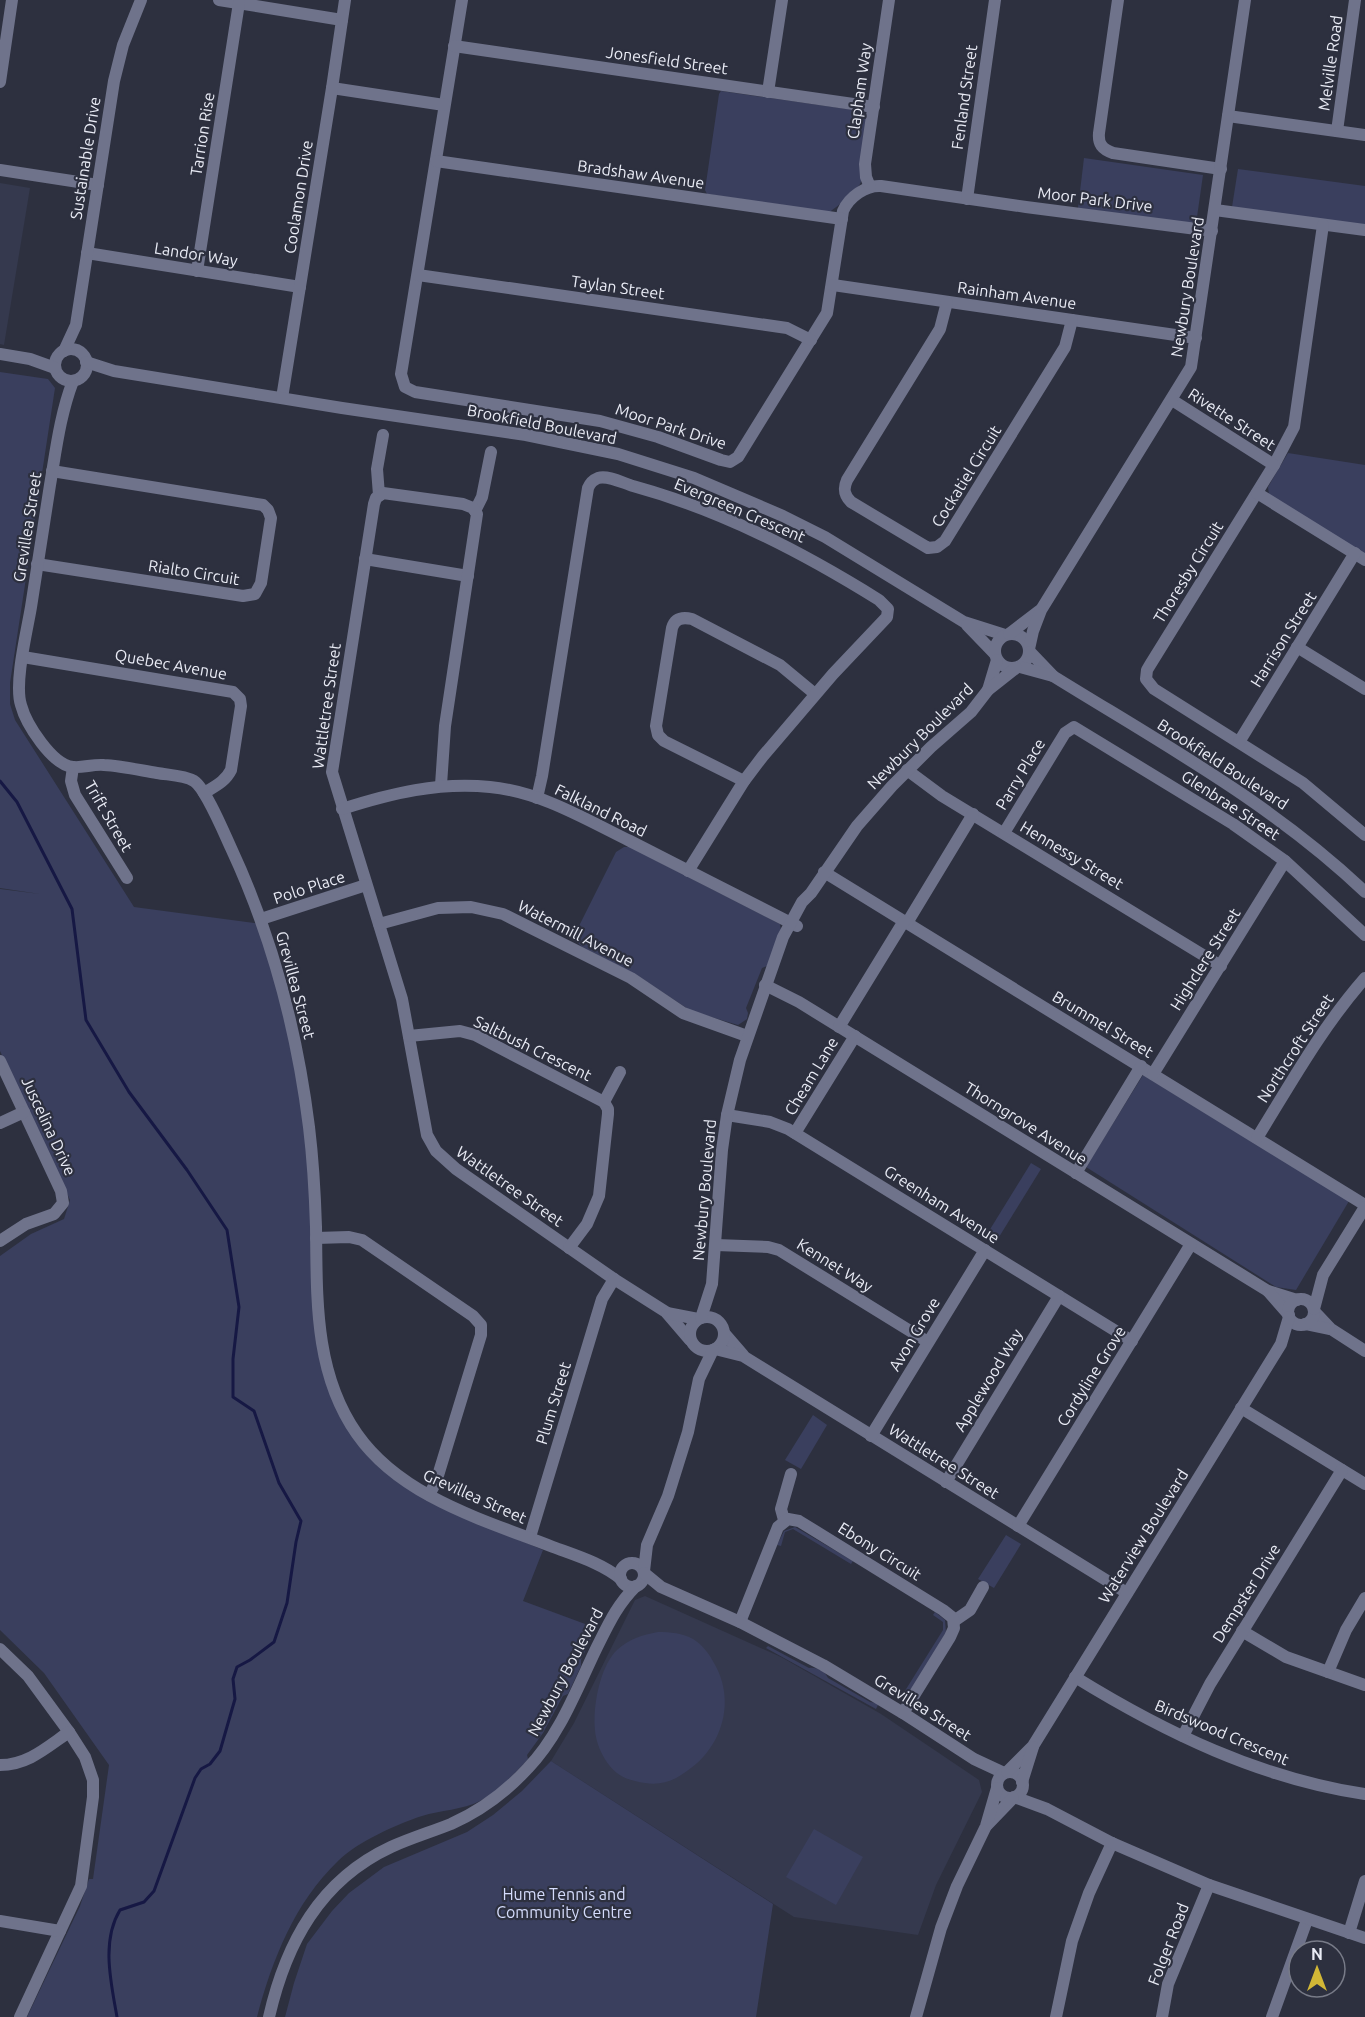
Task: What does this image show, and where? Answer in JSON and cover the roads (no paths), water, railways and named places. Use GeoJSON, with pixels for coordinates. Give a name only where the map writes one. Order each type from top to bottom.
{"type":"FeatureCollection","features":[{"type":"Feature","properties":{"kind":"street"},"geometry":{"type":"LineString","coordinates":[[0,82],[12,0]]}},
{"type":"Feature","properties":{"kind":"street","name":"Sustainable Drive"},"geometry":{"type":"LineString","coordinates":[[70,365],[114,81],[123,45],[141,0]]}},
{"type":"Feature","properties":{"kind":"street"},"geometry":{"type":"LineString","coordinates":[[219,0],[342,20]]}},
{"type":"Feature","properties":{"kind":"street","name":"Coolamon Drive"},"geometry":{"type":"LineString","coordinates":[[282,398],[345,0]]}},
{"type":"Feature","properties":{"kind":"street","name":"Moor Park Drive"},"geometry":{"type":"LineString","coordinates":[[462,0],[401,374],[403,384],[407,389],[420,393],[600,421],[658,437],[726,462],[732,461],[738,457],[827,313],[842,219],[849,201],[870,187],[881,186],[1212,231]]}},
{"type":"Feature","properties":{"kind":"street"},"geometry":{"type":"LineString","coordinates":[[768,92],[782,0]]}},
{"type":"Feature","properties":{"kind":"street","name":"Clapham Way"},"geometry":{"type":"LineString","coordinates":[[870,187],[865,164],[889,0]]}},
{"type":"Feature","properties":{"kind":"street","name":"Fenland Street"},"geometry":{"type":"LineString","coordinates":[[966,199],[995,0]]}},
{"type":"Feature","properties":{"kind":"street"},"geometry":{"type":"LineString","coordinates":[[1118,0],[1099,133],[1100,144],[1106,151],[1113,153],[1221,169]]}},
{"type":"Feature","properties":{"kind":"street","name":"Newbury Boulevard"},"geometry":{"type":"LineString","coordinates":[[1030,650],[1033,631],[1041,610],[1191,367],[1245,0]]}},
{"type":"Feature","properties":{"kind":"street","name":"Melville Road"},"geometry":{"type":"LineString","coordinates":[[1337,131],[1356,0]]}},
{"type":"Feature","properties":{"kind":"street","name":"Tarrion Rise"},"geometry":{"type":"LineString","coordinates":[[197,271],[238,3]]}},
{"type":"Feature","properties":{"kind":"street","name":"Jonesfield Street"},"geometry":{"type":"LineString","coordinates":[[454,46],[874,107]]}},
{"type":"Feature","properties":{"kind":"street"},"geometry":{"type":"LineString","coordinates":[[332,88],[444,105]]}},
{"type":"Feature","properties":{"kind":"street"},"geometry":{"type":"LineString","coordinates":[[1228,116],[1365,135]]}},
{"type":"Feature","properties":{"kind":"street","name":"Bradshaw Avenue"},"geometry":{"type":"LineString","coordinates":[[436,161],[842,219]]}},
{"type":"Feature","properties":{"kind":"street"},"geometry":{"type":"LineString","coordinates":[[0,170],[98,185]]}},
{"type":"Feature","properties":{"kind":"street"},"geometry":{"type":"LineString","coordinates":[[1215,210],[1365,231]]}},
{"type":"Feature","properties":{"kind":"street","name":"Thoresby Circuit"},"geometry":{"type":"LineString","coordinates":[[1323,225],[1294,428],[1274,465],[1146,674],[1148,682],[1154,689],[1303,783],[1365,835]]}},
{"type":"Feature","properties":{"kind":"street","name":"Landor Way"},"geometry":{"type":"LineString","coordinates":[[87,253],[300,287]]}},
{"type":"Feature","properties":{"kind":"street","name":"Taylan Street"},"geometry":{"type":"LineString","coordinates":[[418,275],[787,328],[811,340]]}},
{"type":"Feature","properties":{"kind":"street","name":"Rainham Avenue"},"geometry":{"type":"LineString","coordinates":[[833,285],[1196,338]]}},
{"type":"Feature","properties":{"kind":"street","name":"Cockatiel Circuit"},"geometry":{"type":"LineString","coordinates":[[947,302],[940,329],[844,488],[846,497],[851,502],[928,548],[937,548],[945,541],[1065,347],[1072,320]]}},
{"type":"Feature","properties":{"kind":"street","name":"Brookfield Boulevard"},"geometry":{"type":"LineString","coordinates":[[0,354],[526,435],[618,454],[694,478],[774,512],[825,537],[964,622],[1007,635]]}},
{"type":"Feature","properties":{"kind":"street","name":"Grevillea Street"},"geometry":{"type":"LineString","coordinates":[[70,365],[18,691],[19,702],[24,713],[51,756],[73,767]]}},
{"type":"Feature","properties":{"kind":"street","name":"Rivette Street"},"geometry":{"type":"LineString","coordinates":[[1172,400],[1274,465]]}},
{"type":"Feature","properties":{"kind":"street","name":"Wattletree Street"},"geometry":{"type":"LineString","coordinates":[[383,435],[377,469],[379,495],[374,504],[332,763],[334,782],[342,809],[402,999],[424,1124],[436,1151],[456,1169],[614,1280],[666,1312],[693,1343]]}},
{"type":"Feature","properties":{"kind":"street"},"geometry":{"type":"LineString","coordinates":[[441,785],[445,726],[477,518],[476,511],[482,496],[491,452]]}},
{"type":"Feature","properties":{"kind":"street","name":"Rialto Circuit"},"geometry":{"type":"LineString","coordinates":[[37,564],[247,596],[255,594],[260,589],[266,553],[271,518],[268,510],[260,504],[52,471]]}},
{"type":"Feature","properties":{"kind":"street","name":"Evergreen Crescent"},"geometry":{"type":"LineString","coordinates":[[537,798],[588,488],[597,478],[608,478],[643,488],[716,514],[808,557],[885,605],[888,613],[885,622],[814,694],[744,781],[688,871]]}},
{"type":"Feature","properties":{"kind":"street"},"geometry":{"type":"LineString","coordinates":[[379,495],[388,492],[463,504],[476,511]]}},
{"type":"Feature","properties":{"kind":"street"},"geometry":{"type":"LineString","coordinates":[[1257,493],[1360,556]]}},
{"type":"Feature","properties":{"kind":"street","name":"Harrison Street"},"geometry":{"type":"LineString","coordinates":[[1239,742],[1297,646],[1360,556]]}},
{"type":"Feature","properties":{"kind":"street"},"geometry":{"type":"LineString","coordinates":[[365,560],[468,576]]}},
{"type":"Feature","properties":{"kind":"street","name":"Newbury Boulevard"},"geometry":{"type":"LineString","coordinates":[[1007,635],[1041,610]]}},
{"type":"Feature","properties":{"kind":"street"},"geometry":{"type":"LineString","coordinates":[[744,781],[664,741],[658,735],[656,726],[675,621],[681,618],[692,619],[767,657],[794,675],[814,694]]}},
{"type":"Feature","properties":{"kind":"street","name":"Brookfield Boulevard"},"geometry":{"type":"LineString","coordinates":[[964,622],[996,657]]}},
{"type":"Feature","properties":{"kind":"street"},"geometry":{"type":"LineString","coordinates":[[1007,635],[1020,636],[1030,650],[1025,663],[1018,668],[1005,667],[996,657],[997,643],[1007,635]]}},
{"type":"Feature","properties":{"kind":"street"},"geometry":{"type":"LineString","coordinates":[[1297,646],[1365,689]]}},
{"type":"Feature","properties":{"kind":"street","name":"Brookfield Boulevard"},"geometry":{"type":"LineString","coordinates":[[1030,650],[1053,676],[1253,801],[1296,832],[1365,892]]}},
{"type":"Feature","properties":{"kind":"street","name":"Quebec Avenue"},"geometry":{"type":"LineString","coordinates":[[23,657],[233,692],[240,699],[241,706],[231,770],[227,778],[204,793]]}},
{"type":"Feature","properties":{"kind":"street","name":"Newbury Boulevard"},"geometry":{"type":"LineString","coordinates":[[988,690],[996,657]]}},
{"type":"Feature","properties":{"kind":"street","name":"Newbury Boulevard"},"geometry":{"type":"LineString","coordinates":[[700,1319],[712,1284],[719,1175],[727,1115],[747,1036],[774,962],[794,924],[808,905],[811,893],[856,826],[907,770],[971,712],[988,690],[1018,668]]}},
{"type":"Feature","properties":{"kind":"street","name":"Brookfield Boulevard"},"geometry":{"type":"LineString","coordinates":[[1018,668],[1053,676]]}},
{"type":"Feature","properties":{"kind":"street","name":"Glenbrae Street"},"geometry":{"type":"LineString","coordinates":[[1065,733],[1074,728],[1084,732],[1233,824],[1285,861],[1365,935]]}},
{"type":"Feature","properties":{"kind":"street","name":"Parry Place"},"geometry":{"type":"LineString","coordinates":[[1004,833],[1065,733]]}},
{"type":"Feature","properties":{"kind":"street"},"geometry":{"type":"LineString","coordinates":[[73,767],[105,765],[177,777],[193,781],[204,793]]}},
{"type":"Feature","properties":{"kind":"street","name":"Trift Street"},"geometry":{"type":"LineString","coordinates":[[73,767],[71,781],[75,795],[127,878]]}},
{"type":"Feature","properties":{"kind":"street","name":"Hennessy Street"},"geometry":{"type":"LineString","coordinates":[[907,770],[973,814],[1221,966]]}},
{"type":"Feature","properties":{"kind":"street","name":"Falkland Road"},"geometry":{"type":"LineString","coordinates":[[342,809],[405,790],[441,785],[492,787],[537,798],[569,810],[794,924]]}},
{"type":"Feature","properties":{"kind":"street","name":"Grevillea Street"},"geometry":{"type":"LineString","coordinates":[[204,793],[261,919],[285,997],[298,1055],[309,1129],[316,1238],[317,1303],[324,1358],[336,1398],[348,1422],[368,1449],[395,1474],[429,1495],[601,1565],[622,1580]]}},
{"type":"Feature","properties":{"kind":"street"},"geometry":{"type":"LineString","coordinates":[[840,1027],[973,814]]}},
{"type":"Feature","properties":{"kind":"street","name":"Highclere Street"},"geometry":{"type":"LineString","coordinates":[[1153,1074],[1285,861]]}},
{"type":"Feature","properties":{"kind":"street","name":"Brummel Street"},"geometry":{"type":"LineString","coordinates":[[824,872],[1365,1206]]}},
{"type":"Feature","properties":{"kind":"street","name":"Polo Place"},"geometry":{"type":"LineString","coordinates":[[261,919],[366,885]]}},
{"type":"Feature","properties":{"kind":"street","name":"Watermill Avenue"},"geometry":{"type":"LineString","coordinates":[[379,924],[438,908],[471,907],[503,914],[631,978],[683,1014],[747,1036]]}},
{"type":"Feature","properties":{"kind":"street","name":"Northcroft Street"},"geometry":{"type":"LineString","coordinates":[[1257,1138],[1323,1030],[1365,978]]}},
{"type":"Feature","properties":{"kind":"street","name":"Thorngrove Avenue"},"geometry":{"type":"LineString","coordinates":[[765,985],[799,1002],[855,1036],[1268,1291],[1299,1300]]}},
{"type":"Feature","properties":{"kind":"street","name":"Saltbush Crescent"},"geometry":{"type":"LineString","coordinates":[[410,1036],[460,1031],[475,1035],[604,1102],[608,1114],[599,1196],[587,1224],[569,1248]]}},
{"type":"Feature","properties":{"kind":"street","name":"Cheam Lane"},"geometry":{"type":"LineString","coordinates":[[795,1134],[855,1036]]}},
{"type":"Feature","properties":{"kind":"street","name":"Juscelina Drive"},"geometry":{"type":"LineString","coordinates":[[0,1061],[61,1191],[63,1203],[54,1214],[26,1224],[0,1241]]}},
{"type":"Feature","properties":{"kind":"street"},"geometry":{"type":"LineString","coordinates":[[1076,1173],[1141,1066]]}},
{"type":"Feature","properties":{"kind":"street","name":"Saltbush Crescent"},"geometry":{"type":"LineString","coordinates":[[604,1102],[620,1072]]}},
{"type":"Feature","properties":{"kind":"street"},"geometry":{"type":"LineString","coordinates":[[0,1123],[24,1112]]}},
{"type":"Feature","properties":{"kind":"street","name":"Greenham Avenue"},"geometry":{"type":"LineString","coordinates":[[727,1115],[770,1122],[795,1134],[1132,1341]]}},
{"type":"Feature","properties":{"kind":"street"},"geometry":{"type":"LineString","coordinates":[[1331,1329],[1295,1323],[1289,1316],[1289,1308],[1323,1275],[1365,1206]]}},
{"type":"Feature","properties":{"kind":"street"},"geometry":{"type":"LineString","coordinates":[[316,1238],[349,1237],[362,1240],[473,1316],[481,1325],[481,1335],[440,1471],[429,1495]]}},
{"type":"Feature","properties":{"kind":"street","name":"Cordyline Grove"},"geometry":{"type":"LineString","coordinates":[[1018,1526],[1191,1244]]}},
{"type":"Feature","properties":{"kind":"street","name":"Kennet Way"},"geometry":{"type":"LineString","coordinates":[[716,1245],[768,1247],[779,1250],[928,1342]]}},
{"type":"Feature","properties":{"kind":"street","name":"Avon Grove"},"geometry":{"type":"LineString","coordinates":[[871,1436],[985,1250]]}},
{"type":"Feature","properties":{"kind":"street"},"geometry":{"type":"LineString","coordinates":[[1304,1324],[1313,1318],[1323,1275]]}},
{"type":"Feature","properties":{"kind":"street","name":"Plum Street"},"geometry":{"type":"LineString","coordinates":[[530,1538],[602,1299],[614,1280]]}},
{"type":"Feature","properties":{"kind":"street","name":"Newbury Boulevard"},"geometry":{"type":"LineString","coordinates":[[712,1284],[716,1313],[722,1329]]}},
{"type":"Feature","properties":{"kind":"street","name":"Thorngrove Avenue"},"geometry":{"type":"LineString","coordinates":[[1268,1291],[1289,1316]]}},
{"type":"Feature","properties":{"kind":"street","name":"Applewood Way"},"geometry":{"type":"LineString","coordinates":[[946,1482],[1059,1296]]}},
{"type":"Feature","properties":{"kind":"street"},"geometry":{"type":"LineString","coordinates":[[1299,1300],[1307,1301],[1331,1329],[1365,1350]]}},
{"type":"Feature","properties":{"kind":"street","name":"Wattletree Street"},"geometry":{"type":"LineString","coordinates":[[666,1312],[700,1319]]}},
{"type":"Feature","properties":{"kind":"street","name":"Waterview Boulevard"},"geometry":{"type":"LineString","coordinates":[[1006,1773],[1033,1746],[1128,1593],[1281,1344],[1289,1316]]}},
{"type":"Feature","properties":{"kind":"street"},"geometry":{"type":"LineString","coordinates":[[647,1545],[621,1573],[622,1580],[628,1586],[640,1579],[647,1545],[668,1496],[687,1432],[699,1379],[714,1350],[722,1343],[722,1329],[712,1318],[700,1319],[691,1328],[699,1379]]}},
{"type":"Feature","properties":{"kind":"street","name":"Waterview Boulevard"},"geometry":{"type":"LineString","coordinates":[[1281,1344],[1304,1324]]}},
{"type":"Feature","properties":{"kind":"street","name":"Wattletree Street"},"geometry":{"type":"LineString","coordinates":[[722,1329],[743,1356],[1128,1593]]}},
{"type":"Feature","properties":{"kind":"street"},"geometry":{"type":"LineString","coordinates":[[693,1343],[703,1351],[714,1350]]}},
{"type":"Feature","properties":{"kind":"street","name":"Wattletree Street"},"geometry":{"type":"LineString","coordinates":[[714,1350],[743,1356]]}},
{"type":"Feature","properties":{"kind":"street"},"geometry":{"type":"LineString","coordinates":[[1241,1408],[1365,1484]]}},
{"type":"Feature","properties":{"kind":"street","name":"Dempster Drive"},"geometry":{"type":"LineString","coordinates":[[1183,1736],[1196,1707],[1242,1630],[1342,1470]]}},
{"type":"Feature","properties":{"kind":"street"},"geometry":{"type":"LineString","coordinates":[[741,1622],[778,1527],[784,1520],[781,1509],[791,1474]]}},
{"type":"Feature","properties":{"kind":"street","name":"Ebony Circuit"},"geometry":{"type":"LineString","coordinates":[[784,1520],[794,1520],[806,1525],[943,1610],[954,1621]]}},
{"type":"Feature","properties":{"kind":"street","name":"Grevillea Street"},"geometry":{"type":"LineString","coordinates":[[601,1565],[626,1565]]}},
{"type":"Feature","properties":{"kind":"street"},"geometry":{"type":"LineString","coordinates":[[626,1565],[639,1565],[640,1579]]}},
{"type":"Feature","properties":{"kind":"street","name":"Newbury Boulevard"},"geometry":{"type":"LineString","coordinates":[[270,2017],[281,1971],[296,1939],[327,1894],[347,1875],[390,1847],[471,1814],[507,1788],[529,1767],[560,1723],[618,1605],[640,1579]]}},
{"type":"Feature","properties":{"kind":"street","name":"Grevillea Street"},"geometry":{"type":"LineString","coordinates":[[640,1579],[741,1622],[823,1665],[974,1759],[1006,1773]]}},
{"type":"Feature","properties":{"kind":"street","name":"Newbury Boulevard"},"geometry":{"type":"LineString","coordinates":[[618,1605],[622,1580]]}},
{"type":"Feature","properties":{"kind":"street"},"geometry":{"type":"LineString","coordinates":[[903,1713],[950,1637],[954,1621],[970,1610],[983,1587]]}},
{"type":"Feature","properties":{"kind":"street"},"geometry":{"type":"LineString","coordinates":[[1328,1672],[1346,1629],[1365,1598]]}},
{"type":"Feature","properties":{"kind":"street"},"geometry":{"type":"LineString","coordinates":[[1242,1630],[1286,1658],[1365,1685]]}},
{"type":"Feature","properties":{"kind":"street"},"geometry":{"type":"LineString","coordinates":[[0,1649],[28,1676],[69,1732],[90,1769],[93,1797],[81,1886],[20,2017]]}},
{"type":"Feature","properties":{"kind":"street","name":"Birdswood Crescent"},"geometry":{"type":"LineString","coordinates":[[1075,1677],[1151,1722],[1264,1770],[1365,1794]]}},
{"type":"Feature","properties":{"kind":"street"},"geometry":{"type":"LineString","coordinates":[[0,1765],[20,1763],[31,1758],[69,1732]]}},
{"type":"Feature","properties":{"kind":"street","name":"Waterview Boulevard"},"geometry":{"type":"LineString","coordinates":[[1022,1783],[1033,1746]]}},
{"type":"Feature","properties":{"kind":"street","name":"Grevillea Street"},"geometry":{"type":"LineString","coordinates":[[974,1759],[997,1788]]}},
{"type":"Feature","properties":{"kind":"street"},"geometry":{"type":"LineString","coordinates":[[916,2017],[941,1928],[957,1886],[986,1826],[997,1788],[997,1780],[1006,1773],[1018,1775],[1022,1783],[1047,1809]]}},
{"type":"Feature","properties":{"kind":"street"},"geometry":{"type":"LineString","coordinates":[[986,1826],[1021,1792],[1022,1783]]}},
{"type":"Feature","properties":{"kind":"street"},"geometry":{"type":"LineString","coordinates":[[997,1788],[1001,1795],[1014,1797],[1047,1809],[1112,1843],[1209,1885],[1365,1938]]}},
{"type":"Feature","properties":{"kind":"street"},"geometry":{"type":"LineString","coordinates":[[1056,2017],[1072,1941],[1089,1893],[1112,1843]]}},
{"type":"Feature","properties":{"kind":"street"},"geometry":{"type":"LineString","coordinates":[[1348,1933],[1365,1881]]}},
{"type":"Feature","properties":{"kind":"street","name":"Folger Road"},"geometry":{"type":"LineString","coordinates":[[1162,2017],[1168,1984],[1209,1885]]}},
{"type":"Feature","properties":{"kind":"street"},"geometry":{"type":"LineString","coordinates":[[1272,2017],[1307,1920]]}},
{"type":"Feature","properties":{"kind":"street"},"geometry":{"type":"LineString","coordinates":[[0,1921],[60,1931]]}},
{"type":"Feature","properties":{"kind":"waterway"},"geometry":{"type":"LineString","coordinates":[[0,781],[17,802],[72,909],[86,1020],[129,1092],[187,1170],[227,1230],[239,1307],[233,1359],[233,1397],[254,1411],[279,1483],[301,1521],[287,1603],[274,1642],[237,1667],[233,1679],[235,1699],[220,1751],[195,1778],[154,1891],[144,1902],[120,1910],[114,1922],[109,1962],[117,2017]]}},
{"type":"Feature","properties":{"kind":"park label","name":"Hume Tennis and Community Centre"},"geometry":{"type":"Point","coordinates":[564,1903]}}]}
